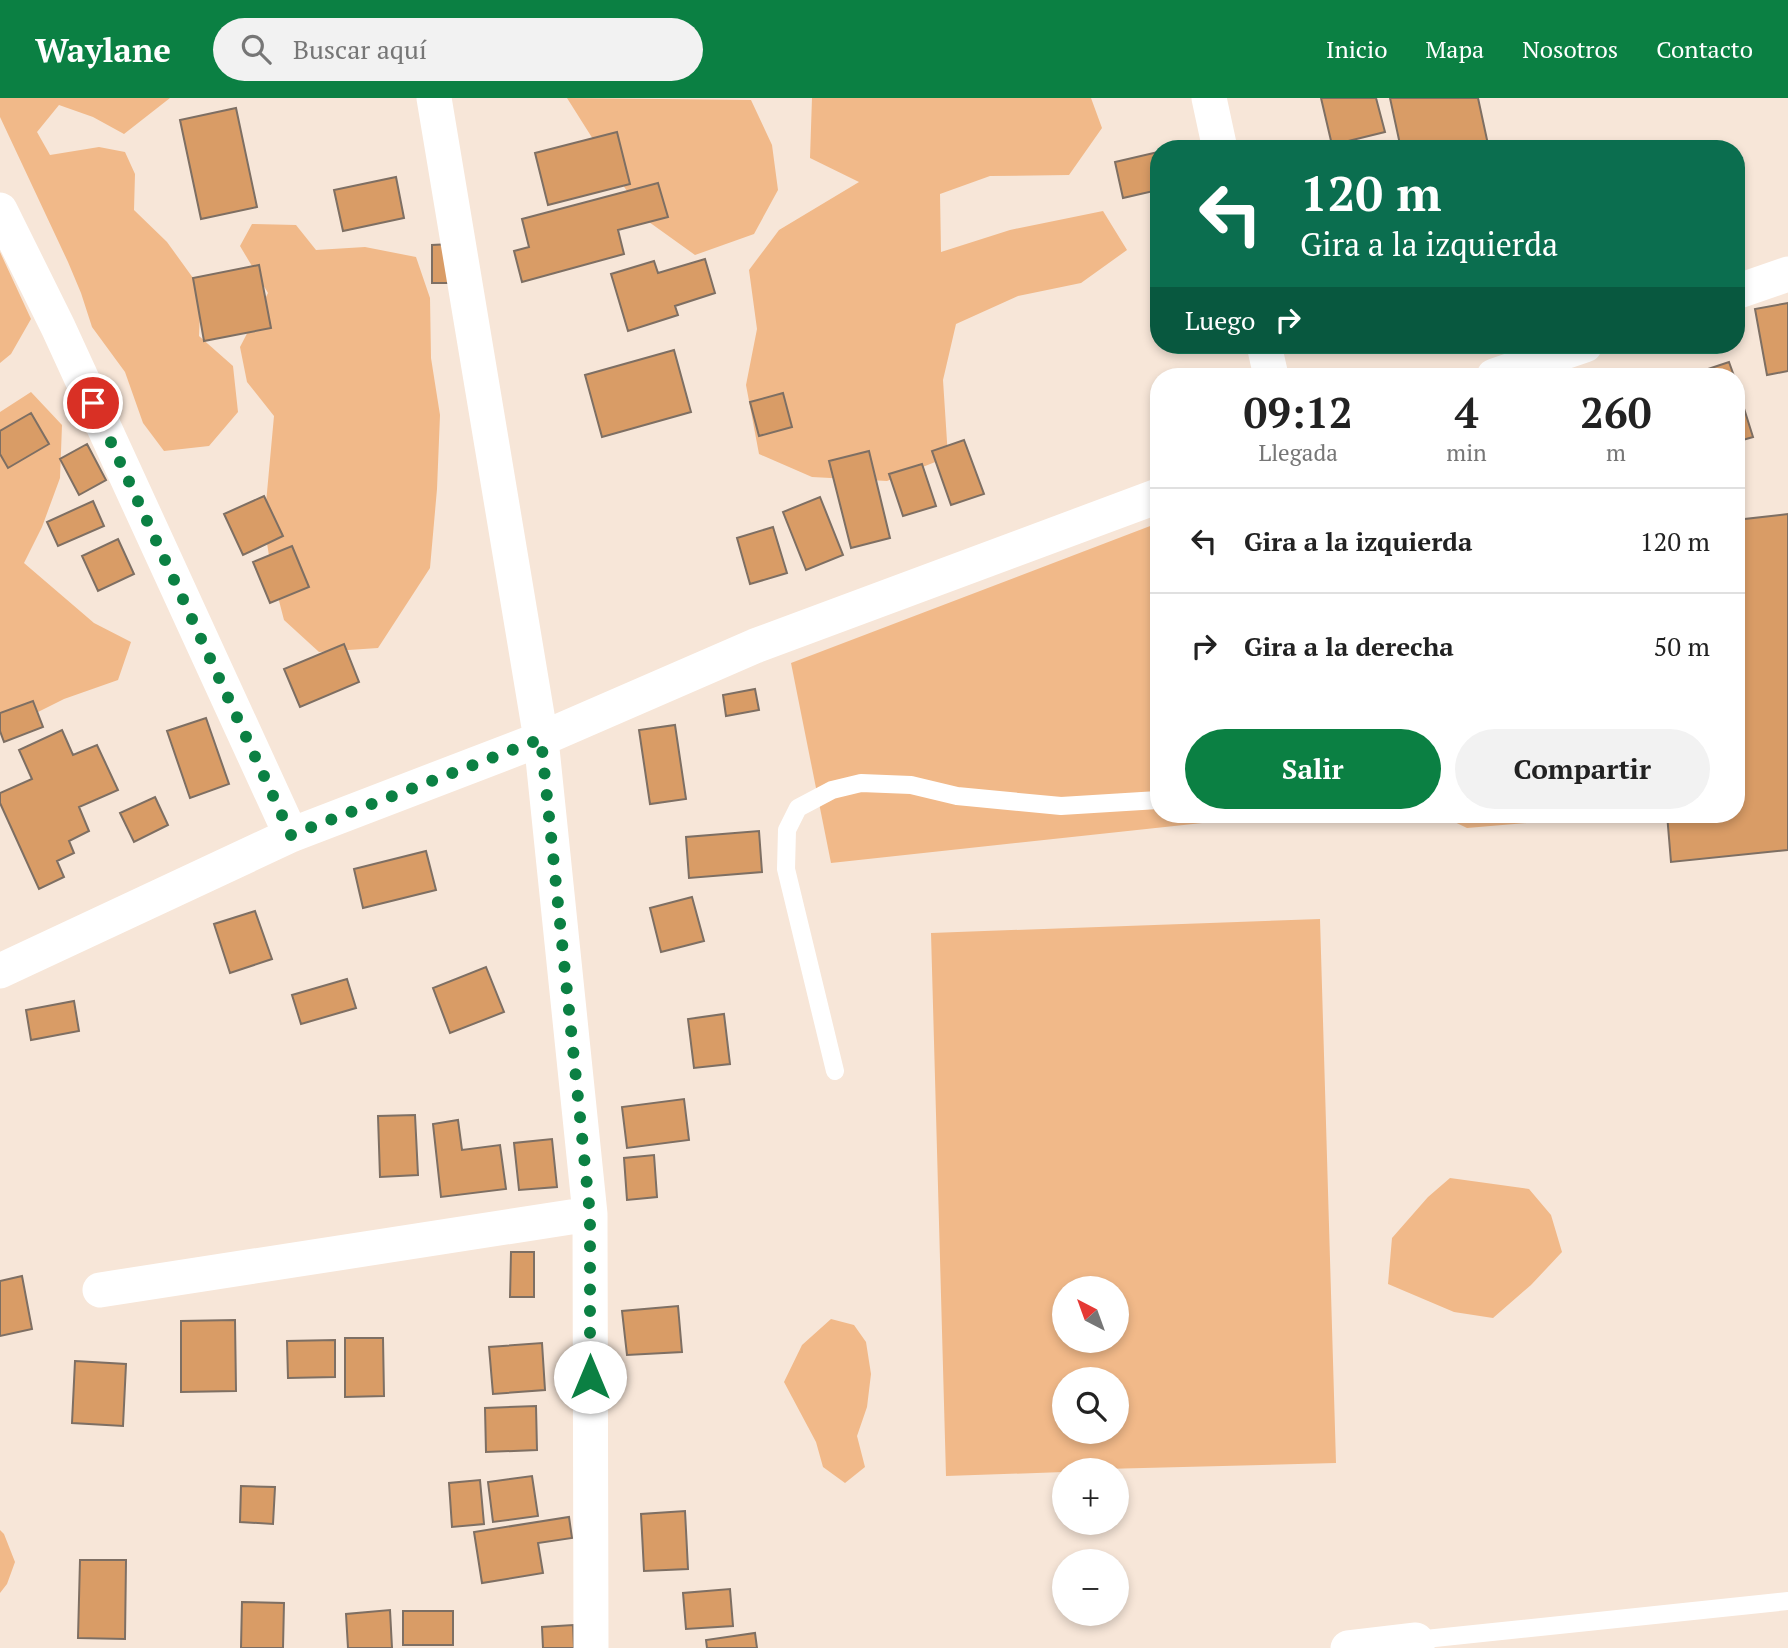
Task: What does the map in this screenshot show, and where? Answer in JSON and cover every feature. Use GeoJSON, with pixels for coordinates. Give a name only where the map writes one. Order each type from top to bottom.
{"type":"FeatureCollection","features":[{"type":"Feature","properties":{"kind":"street"},"geometry":{"type":"LineString","coordinates":[[434,98],[541,739],[590,1214],[591,1648]]}},
{"type":"Feature","properties":{"kind":"street"},"geometry":{"type":"LineString","coordinates":[[1209,98],[1218,140]]}},
{"type":"Feature","properties":{"kind":"street"},"geometry":{"type":"LineString","coordinates":[[0,210],[58,327],[291,835]]}},
{"type":"Feature","properties":{"kind":"street"},"geometry":{"type":"LineString","coordinates":[[1745,289],[1788,274]]}},
{"type":"Feature","properties":{"kind":"street"},"geometry":{"type":"LineString","coordinates":[[1517,368],[1559,354]]}},
{"type":"Feature","properties":{"kind":"street"},"geometry":{"type":"LineString","coordinates":[[0,971],[291,835],[541,739],[755,646],[1150,499]]}},
{"type":"Feature","properties":{"kind":"street"},"geometry":{"type":"LineString","coordinates":[[100,1290],[590,1214]]}},
{"type":"Feature","properties":{"kind":"street"},"geometry":{"type":"LineString","coordinates":[[1348,1648],[1416,1644]]}},
{"type":"Feature","properties":{"kind":"lane"},"geometry":{"type":"LineString","coordinates":[[835,1071],[786,869],[787,830],[798,808],[832,790],[861,783],[911,785],[957,796],[1061,806],[1150,800]]}},
{"type":"Feature","properties":{"kind":"lane"},"geometry":{"type":"LineString","coordinates":[[1416,1644],[1788,1601]]}},
{"type":"Feature","properties":{"kind":"shaded area"},"geometry":{"type":"Polygon","coordinates":[[[0,98],[170,98],[124,134],[93,117],[59,105],[37,132],[50,155],[99,147],[125,152],[135,174],[134,210],[167,242],[201,289],[199,336],[233,366],[238,412],[209,446],[164,451],[143,423],[125,372],[92,327],[68,262],[0,117],[0,98]]]}},
{"type":"Feature","properties":{"kind":"shaded area"},"geometry":{"type":"Polygon","coordinates":[[[567,98],[751,100],[772,145],[778,190],[754,234],[695,255],[649,222],[567,98]]]}},
{"type":"Feature","properties":{"kind":"shaded area"},"geometry":{"type":"Polygon","coordinates":[[[812,98],[1091,98],[1102,128],[1069,175],[990,176],[940,194],[941,252],[1010,230],[1103,211],[1127,250],[1081,283],[1018,296],[956,324],[943,380],[948,457],[887,481],[812,477],[759,454],[746,385],[757,329],[749,270],[779,230],[859,182],[810,158],[812,98]]]}},
{"type":"Feature","properties":{"kind":"shaded area"},"geometry":{"type":"Polygon","coordinates":[[[252,224],[296,225],[316,250],[365,247],[416,257],[430,298],[431,358],[440,415],[430,568],[378,648],[319,652],[284,620],[272,574],[264,525],[274,416],[247,382],[240,347],[268,293],[240,246],[252,224]]]}},
{"type":"Feature","properties":{"kind":"shaded area"},"geometry":{"type":"Polygon","coordinates":[[[0,252],[31,319],[11,354],[0,363],[0,252]]]}},
{"type":"Feature","properties":{"kind":"shaded area"},"geometry":{"type":"Polygon","coordinates":[[[31,392],[62,425],[60,478],[42,527],[24,563],[94,623],[131,642],[118,680],[64,699],[0,731],[0,412],[31,392]]]}},
{"type":"Feature","properties":{"kind":"shaded area"},"geometry":{"type":"Polygon","coordinates":[[[1150,526],[1150,823],[1202,823],[831,863],[791,663],[1150,526]]]}},
{"type":"Feature","properties":{"kind":"shaded area"},"geometry":{"type":"Polygon","coordinates":[[[1457,823],[1526,823],[1467,828],[1457,823]]]}},
{"type":"Feature","properties":{"kind":"shaded area"},"geometry":{"type":"Polygon","coordinates":[[[1320,919],[1336,1463],[1129,1468],[1129,1458],[1052,1458],[1052,1472],[946,1476],[931,933],[1320,919]]]}},
{"type":"Feature","properties":{"kind":"shaded area"},"geometry":{"type":"Polygon","coordinates":[[[1450,1178],[1529,1189],[1551,1215],[1562,1252],[1531,1285],[1493,1318],[1454,1312],[1388,1284],[1392,1238],[1428,1197],[1450,1178]]]}},
{"type":"Feature","properties":{"kind":"shaded area"},"geometry":{"type":"Polygon","coordinates":[[[831,1319],[854,1325],[866,1342],[871,1374],[867,1407],[857,1436],[865,1467],[845,1483],[823,1467],[816,1442],[784,1382],[802,1345],[831,1319]]]}},
{"type":"Feature","properties":{"kind":"shaded area"},"geometry":{"type":"Polygon","coordinates":[[[0,1530],[15,1562],[7,1584],[0,1593],[0,1530]]]}},
{"type":"Feature","properties":{"kind":"building"},"geometry":{"type":"Polygon","coordinates":[[[1321,98],[1376,98],[1385,132],[1352,140],[1331,140],[1321,98]]]}},
{"type":"Feature","properties":{"kind":"building"},"geometry":{"type":"Polygon","coordinates":[[[1390,98],[1478,98],[1487,140],[1399,140],[1390,98]]]}},
{"type":"Feature","properties":{"kind":"building"},"geometry":{"type":"Polygon","coordinates":[[[236,108],[257,207],[201,219],[180,120],[236,108]]]}},
{"type":"Feature","properties":{"kind":"building"},"geometry":{"type":"Polygon","coordinates":[[[617,132],[630,184],[548,205],[535,153],[617,132]]]}},
{"type":"Feature","properties":{"kind":"building"},"geometry":{"type":"Polygon","coordinates":[[[1150,154],[1150,192],[1123,198],[1115,162],[1150,154]]]}},
{"type":"Feature","properties":{"kind":"building"},"geometry":{"type":"Polygon","coordinates":[[[396,177],[404,218],[343,231],[334,190],[396,177]]]}},
{"type":"Feature","properties":{"kind":"building"},"geometry":{"type":"Polygon","coordinates":[[[658,183],[668,217],[618,230],[624,254],[522,282],[514,251],[529,247],[522,219],[658,183]]]}},
{"type":"Feature","properties":{"kind":"building"},"geometry":{"type":"Polygon","coordinates":[[[451,244],[451,283],[432,283],[432,245],[451,244]]]}},
{"type":"Feature","properties":{"kind":"building"},"geometry":{"type":"Polygon","coordinates":[[[705,259],[715,293],[675,306],[678,315],[628,331],[611,274],[654,261],[658,273],[705,259]]]}},
{"type":"Feature","properties":{"kind":"building"},"geometry":{"type":"Polygon","coordinates":[[[259,265],[271,328],[204,341],[193,278],[259,265]]]}},
{"type":"Feature","properties":{"kind":"building"},"geometry":{"type":"Polygon","coordinates":[[[1788,303],[1788,371],[1767,375],[1755,309],[1788,303]]]}},
{"type":"Feature","properties":{"kind":"building"},"geometry":{"type":"Polygon","coordinates":[[[674,350],[691,412],[602,437],[585,375],[674,350]]]}},
{"type":"Feature","properties":{"kind":"building"},"geometry":{"type":"Polygon","coordinates":[[[1729,362],[1731,368],[1711,368],[1729,362]]]}},
{"type":"Feature","properties":{"kind":"building"},"geometry":{"type":"Polygon","coordinates":[[[783,393],[792,427],[759,436],[750,402],[783,393]]]}},
{"type":"Feature","properties":{"kind":"building"},"geometry":{"type":"Polygon","coordinates":[[[1745,412],[1753,437],[1745,439],[1745,412]]]}},
{"type":"Feature","properties":{"kind":"building"},"geometry":{"type":"Polygon","coordinates":[[[31,413],[49,444],[8,468],[0,454],[0,431],[31,413]]]}},
{"type":"Feature","properties":{"kind":"building"},"geometry":{"type":"Polygon","coordinates":[[[964,440],[984,494],[951,505],[932,451],[964,440]]]}},
{"type":"Feature","properties":{"kind":"building"},"geometry":{"type":"Polygon","coordinates":[[[87,444],[106,480],[79,495],[60,459],[87,444]]]}},
{"type":"Feature","properties":{"kind":"building"},"geometry":{"type":"Polygon","coordinates":[[[869,451],[890,538],[851,548],[829,461],[869,451]]]}},
{"type":"Feature","properties":{"kind":"building"},"geometry":{"type":"Polygon","coordinates":[[[922,464],[936,506],[903,516],[889,474],[922,464]]]}},
{"type":"Feature","properties":{"kind":"building"},"geometry":{"type":"Polygon","coordinates":[[[264,496],[283,536],[243,555],[224,514],[264,496]]]}},
{"type":"Feature","properties":{"kind":"building"},"geometry":{"type":"Polygon","coordinates":[[[820,497],[843,555],[806,570],[783,512],[820,497]]]}},
{"type":"Feature","properties":{"kind":"building"},"geometry":{"type":"Polygon","coordinates":[[[93,501],[104,526],[58,546],[47,522],[93,501]]]}},
{"type":"Feature","properties":{"kind":"building"},"geometry":{"type":"Polygon","coordinates":[[[1788,514],[1788,850],[1671,862],[1668,823],[1745,823],[1745,519],[1788,514]]]}},
{"type":"Feature","properties":{"kind":"building"},"geometry":{"type":"Polygon","coordinates":[[[773,527],[787,573],[750,584],[737,538],[773,527]]]}},
{"type":"Feature","properties":{"kind":"building"},"geometry":{"type":"Polygon","coordinates":[[[118,539],[134,574],[98,591],[82,556],[118,539]]]}},
{"type":"Feature","properties":{"kind":"building"},"geometry":{"type":"Polygon","coordinates":[[[292,546],[309,587],[270,603],[253,562],[292,546]]]}},
{"type":"Feature","properties":{"kind":"building"},"geometry":{"type":"Polygon","coordinates":[[[344,644],[359,682],[300,707],[284,669],[344,644]]]}},
{"type":"Feature","properties":{"kind":"building"},"geometry":{"type":"Polygon","coordinates":[[[755,689],[759,710],[726,716],[723,695],[755,689]]]}},
{"type":"Feature","properties":{"kind":"building"},"geometry":{"type":"Polygon","coordinates":[[[33,701],[43,727],[4,742],[0,731],[0,713],[33,701]]]}},
{"type":"Feature","properties":{"kind":"building"},"geometry":{"type":"Polygon","coordinates":[[[206,718],[229,784],[190,798],[167,731],[206,718]]]}},
{"type":"Feature","properties":{"kind":"building"},"geometry":{"type":"Polygon","coordinates":[[[675,725],[686,799],[650,804],[639,730],[675,725]]]}},
{"type":"Feature","properties":{"kind":"building"},"geometry":{"type":"Polygon","coordinates":[[[62,730],[73,755],[97,745],[118,790],[79,807],[89,831],[69,841],[74,853],[57,861],[64,877],[39,889],[0,803],[0,793],[32,779],[19,750],[62,730]]]}},
{"type":"Feature","properties":{"kind":"building"},"geometry":{"type":"Polygon","coordinates":[[[155,797],[168,825],[134,842],[120,813],[155,797]]]}},
{"type":"Feature","properties":{"kind":"building"},"geometry":{"type":"Polygon","coordinates":[[[759,831],[762,872],[689,878],[686,837],[759,831]]]}},
{"type":"Feature","properties":{"kind":"building"},"geometry":{"type":"Polygon","coordinates":[[[426,851],[436,890],[363,908],[354,869],[426,851]]]}},
{"type":"Feature","properties":{"kind":"building"},"geometry":{"type":"Polygon","coordinates":[[[692,897],[704,941],[661,952],[650,908],[692,897]]]}},
{"type":"Feature","properties":{"kind":"building"},"geometry":{"type":"Polygon","coordinates":[[[255,911],[272,959],[230,973],[214,924],[255,911]]]}},
{"type":"Feature","properties":{"kind":"building"},"geometry":{"type":"Polygon","coordinates":[[[486,967],[504,1012],[450,1033],[433,988],[486,967]]]}},
{"type":"Feature","properties":{"kind":"building"},"geometry":{"type":"Polygon","coordinates":[[[347,979],[356,1008],[301,1024],[292,995],[347,979]]]}},
{"type":"Feature","properties":{"kind":"building"},"geometry":{"type":"Polygon","coordinates":[[[74,1001],[79,1031],[31,1040],[26,1010],[74,1001]]]}},
{"type":"Feature","properties":{"kind":"building"},"geometry":{"type":"Polygon","coordinates":[[[724,1014],[730,1064],[694,1068],[688,1019],[724,1014]]]}},
{"type":"Feature","properties":{"kind":"building"},"geometry":{"type":"Polygon","coordinates":[[[684,1099],[689,1140],[627,1148],[622,1107],[684,1099]]]}},
{"type":"Feature","properties":{"kind":"building"},"geometry":{"type":"Polygon","coordinates":[[[415,1115],[418,1175],[380,1177],[378,1116],[415,1115]]]}},
{"type":"Feature","properties":{"kind":"building"},"geometry":{"type":"Polygon","coordinates":[[[458,1120],[462,1150],[500,1145],[506,1189],[441,1197],[433,1124],[458,1120]]]}},
{"type":"Feature","properties":{"kind":"building"},"geometry":{"type":"Polygon","coordinates":[[[552,1139],[557,1187],[519,1190],[514,1143],[552,1139]]]}},
{"type":"Feature","properties":{"kind":"building"},"geometry":{"type":"Polygon","coordinates":[[[654,1155],[657,1197],[627,1200],[624,1158],[654,1155]]]}},
{"type":"Feature","properties":{"kind":"building"},"geometry":{"type":"Polygon","coordinates":[[[511,1252],[534,1252],[534,1297],[510,1297],[511,1252]]]}},
{"type":"Feature","properties":{"kind":"building"},"geometry":{"type":"Polygon","coordinates":[[[22,1276],[32,1329],[0,1336],[0,1281],[22,1276]]]}},
{"type":"Feature","properties":{"kind":"building"},"geometry":{"type":"Polygon","coordinates":[[[678,1306],[682,1352],[627,1355],[622,1311],[678,1306]]]}},
{"type":"Feature","properties":{"kind":"building"},"geometry":{"type":"Polygon","coordinates":[[[235,1320],[236,1391],[181,1392],[181,1321],[235,1320]]]}},
{"type":"Feature","properties":{"kind":"building"},"geometry":{"type":"Polygon","coordinates":[[[345,1338],[383,1338],[384,1396],[345,1397],[345,1338]]]}},
{"type":"Feature","properties":{"kind":"building"},"geometry":{"type":"Polygon","coordinates":[[[335,1340],[335,1377],[288,1378],[287,1341],[335,1340]]]}},
{"type":"Feature","properties":{"kind":"building"},"geometry":{"type":"Polygon","coordinates":[[[542,1343],[545,1390],[493,1394],[489,1347],[542,1343]]]}},
{"type":"Feature","properties":{"kind":"building"},"geometry":{"type":"Polygon","coordinates":[[[75,1361],[126,1364],[123,1426],[72,1423],[75,1361]]]}},
{"type":"Feature","properties":{"kind":"building"},"geometry":{"type":"Polygon","coordinates":[[[536,1406],[537,1450],[486,1452],[485,1408],[536,1406]]]}},
{"type":"Feature","properties":{"kind":"building"},"geometry":{"type":"Polygon","coordinates":[[[532,1476],[538,1516],[493,1522],[488,1482],[532,1476]]]}},
{"type":"Feature","properties":{"kind":"building"},"geometry":{"type":"Polygon","coordinates":[[[480,1480],[484,1524],[452,1527],[449,1483],[480,1480]]]}},
{"type":"Feature","properties":{"kind":"building"},"geometry":{"type":"Polygon","coordinates":[[[241,1486],[275,1487],[273,1524],[240,1522],[241,1486]]]}},
{"type":"Feature","properties":{"kind":"building"},"geometry":{"type":"Polygon","coordinates":[[[685,1511],[688,1569],[644,1571],[641,1514],[685,1511]]]}},
{"type":"Feature","properties":{"kind":"building"},"geometry":{"type":"Polygon","coordinates":[[[569,1517],[572,1538],[538,1543],[543,1573],[482,1583],[474,1532],[569,1517]]]}},
{"type":"Feature","properties":{"kind":"building"},"geometry":{"type":"Polygon","coordinates":[[[80,1560],[126,1560],[125,1639],[78,1638],[80,1560]]]}},
{"type":"Feature","properties":{"kind":"building"},"geometry":{"type":"Polygon","coordinates":[[[730,1589],[733,1626],[686,1629],[683,1593],[730,1589]]]}},
{"type":"Feature","properties":{"kind":"building"},"geometry":{"type":"Polygon","coordinates":[[[242,1602],[284,1603],[283,1648],[241,1648],[242,1602]]]}},
{"type":"Feature","properties":{"kind":"building"},"geometry":{"type":"Polygon","coordinates":[[[390,1610],[392,1648],[348,1648],[346,1614],[390,1610]]]}},
{"type":"Feature","properties":{"kind":"building"},"geometry":{"type":"Polygon","coordinates":[[[403,1611],[453,1611],[453,1645],[403,1645],[403,1611]]]}},
{"type":"Feature","properties":{"kind":"building"},"geometry":{"type":"Polygon","coordinates":[[[573,1625],[574,1648],[543,1648],[542,1627],[573,1625]]]}},
{"type":"Feature","properties":{"kind":"building"},"geometry":{"type":"Polygon","coordinates":[[[755,1633],[757,1648],[707,1648],[706,1640],[755,1633]]]}},
{"type":"Feature","properties":{"kind":"route"},"geometry":{"type":"LineString","coordinates":[[93,403],[291,835],[541,739],[590,1214],[590,1377]]}}]}
